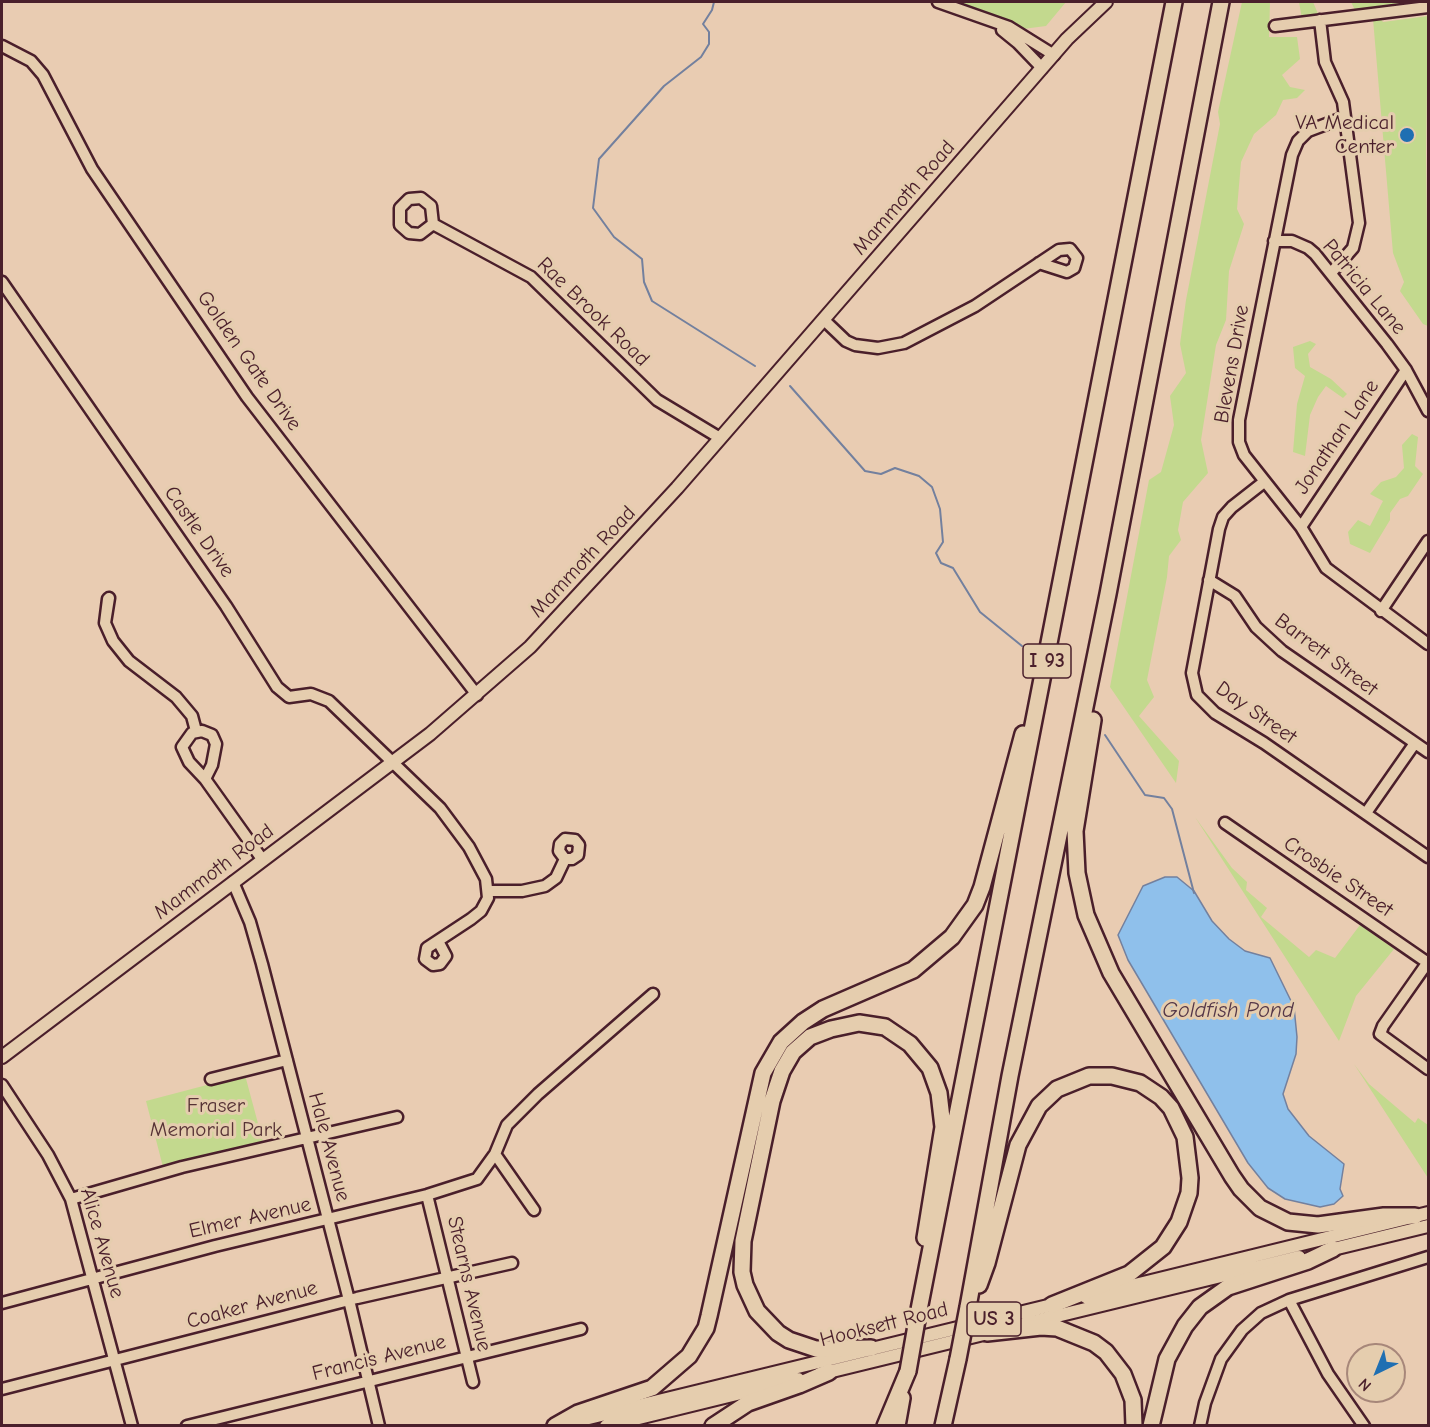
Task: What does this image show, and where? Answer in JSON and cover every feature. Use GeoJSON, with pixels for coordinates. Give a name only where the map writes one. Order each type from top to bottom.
{"type":"FeatureCollection","features":[{"type":"Feature","properties":{"kind":"highway","name":"I 93"},"geometry":{"type":"LineString","coordinates":[[897,1425],[1174,2]]}},
{"type":"Feature","properties":{"kind":"highway","name":"I 93"},"geometry":{"type":"LineString","coordinates":[[943,1425],[968,1307],[1010,1076],[1108,594],[1221,2]]}},
{"type":"Feature","properties":{"kind":"highway"},"geometry":{"type":"LineString","coordinates":[[1108,594],[1102,665],[1080,792],[1076,831],[1080,893],[1101,954],[1232,1176],[1250,1199],[1272,1215],[1305,1225],[1422,1214]]}},
{"type":"Feature","properties":{"kind":"highway"},"geometry":{"type":"LineString","coordinates":[[555,1425],[578,1413],[652,1388],[679,1367],[699,1342],[706,1328],[716,1288],[763,1073],[781,1042],[803,1022],[823,1009],[913,970],[941,949],[958,929],[975,904],[982,886],[1027,721],[1043,680]]}},
{"type":"Feature","properties":{"kind":"highway"},"geometry":{"type":"LineString","coordinates":[[871,1348],[816,1349],[789,1340],[757,1311],[742,1272],[743,1241],[772,1101],[782,1071],[793,1052],[810,1037],[831,1029],[859,1023],[885,1027],[910,1044],[930,1068],[939,1093],[943,1127],[930,1192],[921,1267],[924,1289]]}},
{"type":"Feature","properties":{"kind":"highway"},"geometry":{"type":"LineString","coordinates":[[968,1307],[987,1263],[1018,1145],[1039,1106],[1057,1089],[1089,1076],[1112,1076],[1140,1083],[1161,1097],[1170,1108],[1185,1137],[1190,1179],[1189,1193],[1179,1222],[1163,1247],[1129,1274],[1052,1305]]}},
{"type":"Feature","properties":{"kind":"highway"},"geometry":{"type":"LineString","coordinates":[[1151,1425],[1167,1359],[1185,1326],[1200,1307],[1228,1287],[1308,1261],[1333,1249]]}},
{"type":"Feature","properties":{"kind":"highway"},"geometry":{"type":"LineString","coordinates":[[987,1333],[1015,1332],[1041,1327],[1057,1328],[1094,1342],[1106,1352],[1123,1374],[1133,1400],[1134,1425]]}},
{"type":"Feature","properties":{"kind":"highway"},"geometry":{"type":"LineString","coordinates":[[952,1425],[958,1359]]}},
{"type":"Feature","properties":{"kind":"highway"},"geometry":{"type":"LineString","coordinates":[[713,1425],[748,1403],[800,1385],[829,1371]]}},
{"type":"Feature","properties":{"kind":"highway"},"geometry":{"type":"LineString","coordinates":[[885,1425],[908,1371]]}},
{"type":"Feature","properties":{"kind":"main road","name":"Mammoth Road"},"geometry":{"type":"LineString","coordinates":[[2,1057],[392,763],[477,695],[530,647],[589,586],[720,438],[1042,68],[1106,2]]}},
{"type":"Feature","properties":{"kind":"main road","name":"Hooksett Road"},"geometry":{"type":"LineString","coordinates":[[560,1425],[1422,1214]]}},
{"type":"Feature","properties":{"kind":"main road","name":"Hooksett Road"},"geometry":{"type":"LineString","coordinates":[[606,1425],[1428,1226]]}},
{"type":"Feature","properties":{"kind":"street"},"geometry":{"type":"LineString","coordinates":[[938,2],[1009,27],[1054,55]]}},
{"type":"Feature","properties":{"kind":"street"},"geometry":{"type":"LineString","coordinates":[[1275,26],[1428,7]]}},
{"type":"Feature","properties":{"kind":"street"},"geometry":{"type":"LineString","coordinates":[[984,18],[1018,43],[1042,68]]}},
{"type":"Feature","properties":{"kind":"street"},"geometry":{"type":"LineString","coordinates":[[1320,20],[1325,62],[1339,89],[1345,117],[1359,228],[1353,248],[1331,273]]}},
{"type":"Feature","properties":{"kind":"street","name":"Golden Gate Drive"},"geometry":{"type":"LineString","coordinates":[[2,46],[31,62],[43,75],[92,169],[248,397],[477,695]]}},
{"type":"Feature","properties":{"kind":"street","name":"Blevens Drive"},"geometry":{"type":"LineString","coordinates":[[1345,117],[1314,127],[1298,141],[1290,163],[1238,427],[1241,449],[1264,482],[1301,527],[1326,568],[1428,644]]}},
{"type":"Feature","properties":{"kind":"street","name":"Rae Brook Road"},"geometry":{"type":"LineString","coordinates":[[434,224],[531,277],[657,400],[720,438]]}},
{"type":"Feature","properties":{"kind":"street","name":"Patricia Lane"},"geometry":{"type":"LineString","coordinates":[[1274,241],[1292,241],[1308,248],[1331,273],[1406,370],[1428,411]]}},
{"type":"Feature","properties":{"kind":"street"},"geometry":{"type":"LineString","coordinates":[[824,320],[846,341],[855,345],[878,348],[904,343],[975,306],[1039,263]]}},
{"type":"Feature","properties":{"kind":"street","name":"Castle Drive"},"geometry":{"type":"LineString","coordinates":[[2,282],[226,606],[277,687],[289,697],[311,694],[321,696],[425,793],[455,826],[482,870],[489,891]]}},
{"type":"Feature","properties":{"kind":"street","name":"Jonathan Lane"},"geometry":{"type":"LineString","coordinates":[[1301,527],[1406,370]]}},
{"type":"Feature","properties":{"kind":"street","name":"Day Street"},"geometry":{"type":"LineString","coordinates":[[1264,482],[1224,517],[1209,580],[1192,673],[1197,695],[1215,713],[1428,857]]}},
{"type":"Feature","properties":{"kind":"street"},"geometry":{"type":"LineString","coordinates":[[1381,611],[1428,541]]}},
{"type":"Feature","properties":{"kind":"street","name":"Barrett Street"},"geometry":{"type":"LineString","coordinates":[[1209,580],[1235,596],[1256,627],[1282,651],[1428,752]]}},
{"type":"Feature","properties":{"kind":"street"},"geometry":{"type":"LineString","coordinates":[[105,623],[113,641],[129,661],[176,697],[192,716],[196,731]]}},
{"type":"Feature","properties":{"kind":"street"},"geometry":{"type":"LineString","coordinates":[[206,779],[212,765],[216,744],[208,733],[196,731],[187,737],[182,747],[189,762],[206,779],[262,859]]}},
{"type":"Feature","properties":{"kind":"street"},"geometry":{"type":"LineString","coordinates":[[1366,813],[1415,743]]}},
{"type":"Feature","properties":{"kind":"street","name":"Crosbie Street"},"geometry":{"type":"LineString","coordinates":[[1225,823],[1428,962]]}},
{"type":"Feature","properties":{"kind":"street"},"geometry":{"type":"LineString","coordinates":[[438,941],[481,910],[489,891],[522,891],[545,886],[556,878],[565,859]]}},
{"type":"Feature","properties":{"kind":"street","name":"Hale Avenue"},"geometry":{"type":"LineString","coordinates":[[233,882],[250,922],[349,1300],[379,1425]]}},
{"type":"Feature","properties":{"kind":"street"},"geometry":{"type":"LineString","coordinates":[[1428,962],[1383,1026],[1380,1034],[1428,1069]]}},
{"type":"Feature","properties":{"kind":"street","name":"Elmer Avenue"},"geometry":{"type":"LineString","coordinates":[[2,1303],[427,1195],[477,1179],[495,1154],[507,1125],[653,994]]}},
{"type":"Feature","properties":{"kind":"street"},"geometry":{"type":"LineString","coordinates":[[211,1079],[287,1060]]}},
{"type":"Feature","properties":{"kind":"street","name":"Alice Avenue"},"geometry":{"type":"LineString","coordinates":[[2,1085],[48,1155],[71,1199],[132,1425]]}},
{"type":"Feature","properties":{"kind":"street"},"geometry":{"type":"LineString","coordinates":[[71,1199],[182,1167],[397,1117]]}},
{"type":"Feature","properties":{"kind":"street"},"geometry":{"type":"LineString","coordinates":[[495,1154],[534,1210]]}},
{"type":"Feature","properties":{"kind":"street","name":"Stearns Avenue"},"geometry":{"type":"LineString","coordinates":[[427,1195],[473,1383]]}},
{"type":"Feature","properties":{"kind":"street"},"geometry":{"type":"LineString","coordinates":[[1200,1425],[1214,1375],[1230,1344],[1261,1313],[1289,1300],[1428,1257]]}},
{"type":"Feature","properties":{"kind":"street","name":"Coaker Avenue"},"geometry":{"type":"LineString","coordinates":[[2,1389],[446,1276],[512,1263]]}},
{"type":"Feature","properties":{"kind":"street"},"geometry":{"type":"LineString","coordinates":[[1289,1300],[1328,1374],[1364,1425]]}},
{"type":"Feature","properties":{"kind":"street","name":"Francis Avenue"},"geometry":{"type":"LineString","coordinates":[[187,1425],[581,1329]]}},
{"type":"Feature","properties":{"kind":"green space"},"geometry":{"type":"Polygon","coordinates":[[[950,2],[1066,2],[1046,26],[1023,29],[950,2]]]}},
{"type":"Feature","properties":{"kind":"green space"},"geometry":{"type":"Polygon","coordinates":[[[1242,2],[1270,2],[1269,37],[1297,37],[1300,59],[1282,75],[1290,87],[1305,90],[1297,98],[1283,100],[1276,115],[1254,134],[1241,162],[1237,209],[1244,224],[1229,271],[1226,320],[1216,345],[1201,440],[1208,473],[1183,502],[1178,530],[1181,540],[1169,556],[1147,680],[1154,697],[1139,716],[1179,761],[1176,783],[1110,687],[1149,480],[1161,472],[1174,425],[1170,396],[1186,373],[1180,344],[1186,300],[1220,124],[1218,112],[1242,2]]]}},
{"type":"Feature","properties":{"kind":"green space"},"geometry":{"type":"Polygon","coordinates":[[[1299,2],[1313,2],[1319,16],[1302,19],[1299,2]]]}},
{"type":"Feature","properties":{"kind":"green space"},"geometry":{"type":"Polygon","coordinates":[[[1351,2],[1412,2],[1356,12],[1351,2]]]}},
{"type":"Feature","properties":{"kind":"green space","name":"VA Medical Center"},"geometry":{"type":"Polygon","coordinates":[[[1428,16],[1426,153],[1428,326],[1423,324],[1400,291],[1404,282],[1393,253],[1373,19],[1379,17],[1383,22],[1428,16]]]}},
{"type":"Feature","properties":{"kind":"green space"},"geometry":{"type":"Polygon","coordinates":[[[1310,341],[1316,344],[1308,354],[1310,367],[1331,379],[1347,394],[1343,398],[1326,386],[1318,397],[1310,415],[1305,456],[1293,452],[1297,404],[1305,376],[1295,368],[1293,347],[1310,341]]]}},
{"type":"Feature","properties":{"kind":"green space"},"geometry":{"type":"Polygon","coordinates":[[[1412,434],[1418,437],[1415,466],[1423,474],[1408,496],[1400,499],[1390,513],[1390,520],[1370,553],[1350,544],[1348,532],[1358,520],[1370,526],[1383,501],[1370,494],[1381,482],[1396,477],[1404,468],[1402,445],[1412,434]]]}},
{"type":"Feature","properties":{"kind":"green space"},"geometry":{"type":"Polygon","coordinates":[[[1195,817],[1232,868],[1247,882],[1246,890],[1267,908],[1261,917],[1309,957],[1316,950],[1335,958],[1360,925],[1394,949],[1356,996],[1339,1041],[1195,817]]]}},
{"type":"Feature","properties":{"kind":"green space"},"geometry":{"type":"Polygon","coordinates":[[[1354,1064],[1369,1084],[1415,1123],[1418,1118],[1428,1125],[1428,1178],[1354,1064]]]}},
{"type":"Feature","properties":{"kind":"green space","name":"Fraser Memorial Park"},"geometry":{"type":"Polygon","coordinates":[[[245,1075],[263,1142],[163,1167],[146,1101],[245,1075]]]}},
{"type":"Feature","properties":{"kind":"water","name":"Goldfish Pond"},"geometry":{"type":"Polygon","coordinates":[[[1165,877],[1177,877],[1194,891],[1212,921],[1229,939],[1245,951],[1270,958],[1294,1007],[1297,1037],[1296,1054],[1283,1094],[1288,1109],[1309,1136],[1344,1164],[1340,1189],[1343,1196],[1334,1204],[1320,1207],[1285,1199],[1268,1188],[1248,1163],[1128,960],[1118,935],[1143,886],[1165,877]]]}},
{"type":"Feature","properties":{"kind":"waterway"},"geometry":{"type":"LineString","coordinates":[[714,2],[703,24],[709,32],[709,44],[701,57],[664,86],[599,159],[593,208],[614,237],[642,259],[644,282],[652,301],[755,366]]}},
{"type":"Feature","properties":{"kind":"waterway"},"geometry":{"type":"LineString","coordinates":[[790,386],[865,471],[881,474],[895,468],[919,476],[932,487],[940,509],[943,542],[936,553],[941,563],[953,568],[980,612],[1022,646]]}},
{"type":"Feature","properties":{"kind":"waterway"},"geometry":{"type":"LineString","coordinates":[[1105,735],[1145,795],[1164,798],[1172,809],[1194,893]]}},
{"type":"Feature","properties":{"kind":"place","name":"VA Medical Center"},"geometry":{"type":"Point","coordinates":[1407,135]}}]}
